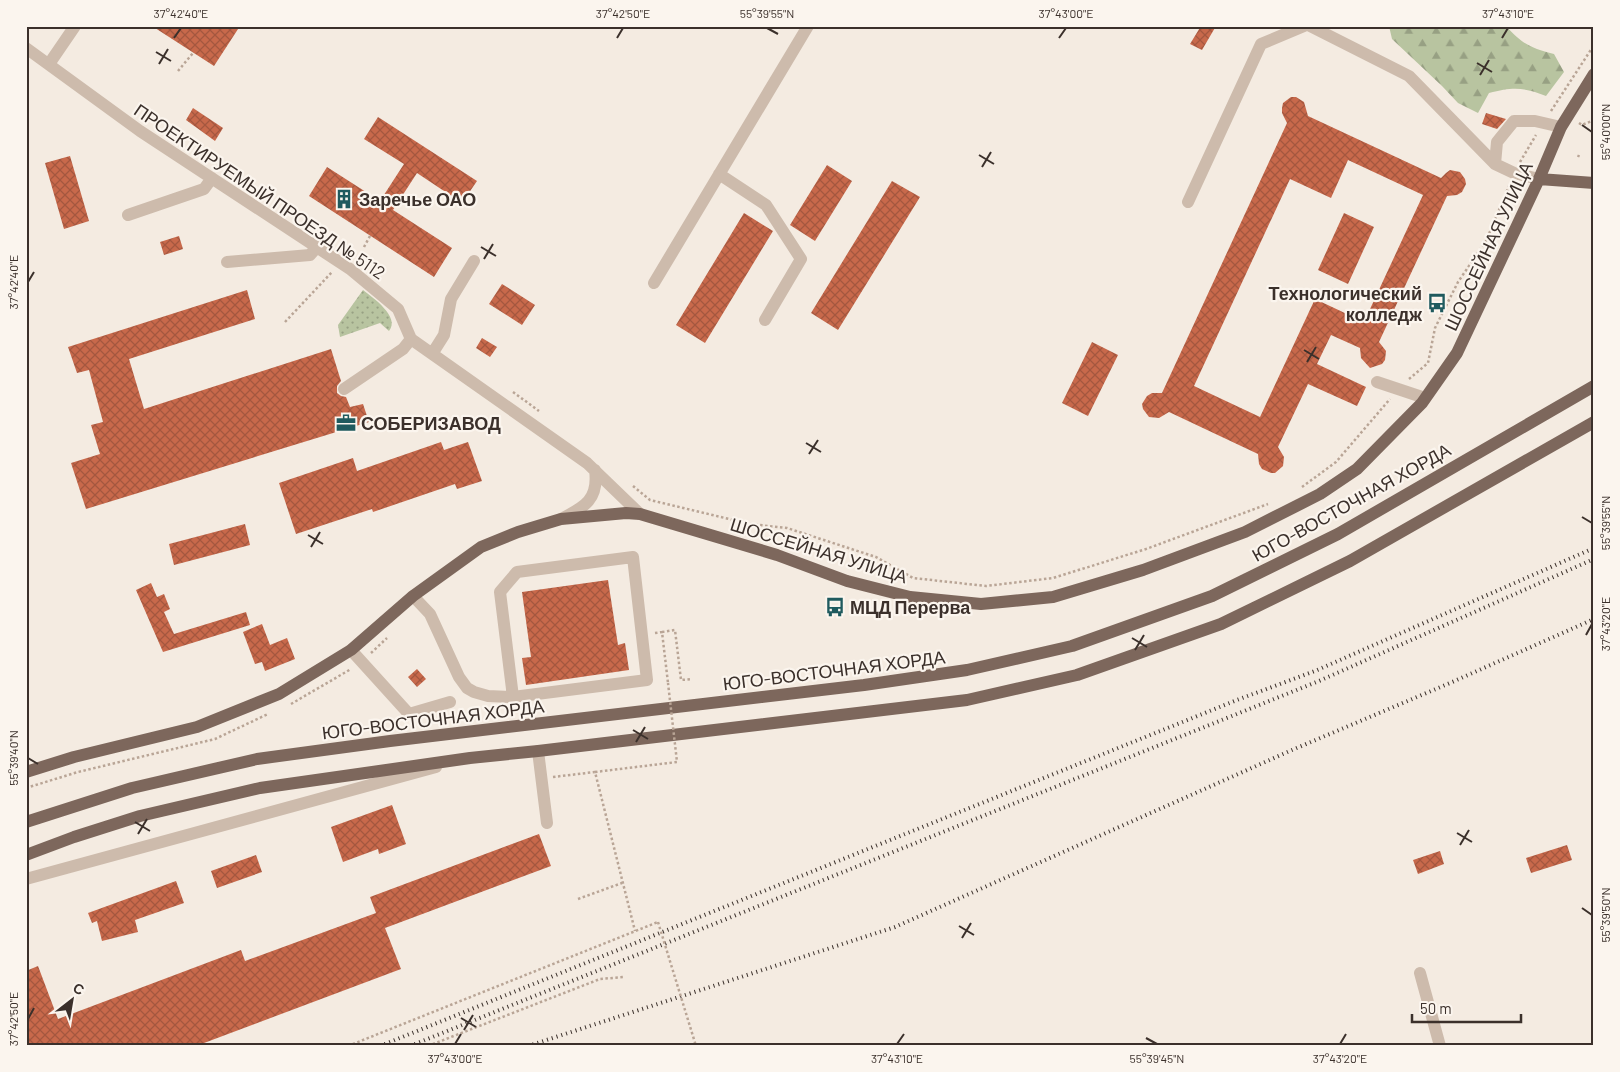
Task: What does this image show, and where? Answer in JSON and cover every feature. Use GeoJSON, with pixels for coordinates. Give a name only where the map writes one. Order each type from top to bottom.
{"type":"FeatureCollection","features":[{"type":"Feature","properties":{"kind":"main road","name":"ШОССЕЙНАЯ УЛИЦА"},"geometry":{"type":"LineString","coordinates":[[26,772],[74,757],[197,727],[280,694],[351,650],[413,596],[481,547],[561,518],[626,513],[640,514],[777,555],[847,581],[910,597],[981,604],[1053,596],[1143,570],[1245,532],[1320,494],[1357,469],[1425,398],[1457,353],[1561,127],[1594,74]]}},
{"type":"Feature","properties":{"kind":"main road"},"geometry":{"type":"LineString","coordinates":[[1538,179],[1594,183]]}},
{"type":"Feature","properties":{"kind":"main road","name":"ЮГО-ВОСТОЧНАЯ ХОРДА"},"geometry":{"type":"LineString","coordinates":[[26,822],[132,788],[257,759],[390,741],[864,686],[967,670],[1072,646],[1212,596],[1338,534],[1594,386]]}},
{"type":"Feature","properties":{"kind":"main road"},"geometry":{"type":"LineString","coordinates":[[26,855],[140,816],[260,788],[470,758],[967,700],[1077,675],[1221,624],[1341,565],[1594,422]]}},
{"type":"Feature","properties":{"kind":"main road"},"geometry":{"type":"LineString","coordinates":[[26,865],[74,837]]}},
{"type":"Feature","properties":{"kind":"street"},"geometry":{"type":"LineString","coordinates":[[50,64],[75,26]]}},
{"type":"Feature","properties":{"kind":"street"},"geometry":{"type":"LineString","coordinates":[[654,283],[808,26]]}},
{"type":"Feature","properties":{"kind":"street"},"geometry":{"type":"LineString","coordinates":[[1188,202],[1261,44],[1304,26]]}},
{"type":"Feature","properties":{"kind":"street"},"geometry":{"type":"LineString","coordinates":[[1310,26],[1409,76],[1495,164],[1514,173],[1538,179]]}},
{"type":"Feature","properties":{"kind":"street","name":"ПРОЕКТИРУЕМЫЙ ПРОЕЗД № 5112"},"geometry":{"type":"LineString","coordinates":[[26,48],[140,131],[350,269],[398,309],[411,340]]}},
{"type":"Feature","properties":{"kind":"street"},"geometry":{"type":"LineString","coordinates":[[1495,164],[1497,142],[1514,121],[1535,121],[1561,127]]}},
{"type":"Feature","properties":{"kind":"street"},"geometry":{"type":"LineString","coordinates":[[719,174],[766,205],[800,259],[764,320]]}},
{"type":"Feature","properties":{"kind":"street"},"geometry":{"type":"LineString","coordinates":[[128,215],[204,189],[212,178]]}},
{"type":"Feature","properties":{"kind":"street"},"geometry":{"type":"LineString","coordinates":[[227,262],[310,255],[316,247]]}},
{"type":"Feature","properties":{"kind":"street"},"geometry":{"type":"LineString","coordinates":[[432,354],[444,335],[451,299],[474,261]]}},
{"type":"Feature","properties":{"kind":"street"},"geometry":{"type":"LineString","coordinates":[[344,389],[403,350],[411,340],[595,470],[640,514]]}},
{"type":"Feature","properties":{"kind":"street"},"geometry":{"type":"LineString","coordinates":[[1377,382],[1425,398]]}},
{"type":"Feature","properties":{"kind":"street"},"geometry":{"type":"LineString","coordinates":[[561,518],[580,509],[595,492],[597,482],[595,470]]}},
{"type":"Feature","properties":{"kind":"street"},"geometry":{"type":"LineString","coordinates":[[413,596],[430,614],[460,677],[467,688],[474,692],[488,696],[513,696],[647,680],[633,557],[517,572],[500,592],[513,696]]}},
{"type":"Feature","properties":{"kind":"street"},"geometry":{"type":"LineString","coordinates":[[351,650],[409,714],[450,702]]}},
{"type":"Feature","properties":{"kind":"street"},"geometry":{"type":"LineString","coordinates":[[538,751],[547,824]]}},
{"type":"Feature","properties":{"kind":"street"},"geometry":{"type":"LineString","coordinates":[[26,879],[470,758]]}},
{"type":"Feature","properties":{"kind":"street"},"geometry":{"type":"LineString","coordinates":[[1420,973],[1440,1046]]}},
{"type":"Feature","properties":{"kind":"path"},"geometry":{"type":"LineString","coordinates":[[178,71],[193,53]]}},
{"type":"Feature","properties":{"kind":"path"},"geometry":{"type":"LineString","coordinates":[[1582,125],[1594,120]]}},
{"type":"Feature","properties":{"kind":"path"},"geometry":{"type":"LineString","coordinates":[[1298,490],[1336,462],[1398,389],[1428,363],[1435,328],[1458,282],[1486,241],[1505,198]]}},
{"type":"Feature","properties":{"kind":"path"},"geometry":{"type":"LineString","coordinates":[[364,247],[370,236]]}},
{"type":"Feature","properties":{"kind":"path"},"geometry":{"type":"LineString","coordinates":[[286,322],[333,271]]}},
{"type":"Feature","properties":{"kind":"path"},"geometry":{"type":"LineString","coordinates":[[532,405],[540,412]]}},
{"type":"Feature","properties":{"kind":"path"},"geometry":{"type":"LineString","coordinates":[[628,483],[650,500],[750,524],[787,528],[876,556],[913,578],[986,586],[1052,578],[1146,549],[1273,502]]}},
{"type":"Feature","properties":{"kind":"path"},"geometry":{"type":"LineString","coordinates":[[662,632],[675,630],[680,680],[692,679]]}},
{"type":"Feature","properties":{"kind":"path"},"geometry":{"type":"LineString","coordinates":[[542,778],[677,762],[663,642]]}},
{"type":"Feature","properties":{"kind":"path"},"geometry":{"type":"LineString","coordinates":[[595,772],[635,931]]}},
{"type":"Feature","properties":{"kind":"path"},"geometry":{"type":"LineString","coordinates":[[578,900],[622,883]]}},
{"type":"Feature","properties":{"kind":"path"},"geometry":{"type":"LineString","coordinates":[[348,1046],[658,922],[696,1046]]}},
{"type":"Feature","properties":{"kind":"path"},"geometry":{"type":"LineString","coordinates":[[428,1046],[600,979],[624,977]]}},
{"type":"Feature","properties":{"kind":"green space"},"geometry":{"type":"Polygon","coordinates":[[[1389,26],[1506,26],[1527,44],[1554,54],[1564,72],[1546,96],[1518,89],[1489,93],[1478,113],[1458,103],[1392,39],[1389,26]]]}},
{"type":"Feature","properties":{"kind":"green space"},"geometry":{"type":"Polygon","coordinates":[[[363,290],[384,308],[391,320],[392,326],[389,331],[380,323],[340,337],[338,325],[363,290]]]}},
{"type":"Feature","properties":{"kind":"building"},"geometry":{"type":"Polygon","coordinates":[[[152,26],[240,26],[214,66],[152,26]]]}},
{"type":"Feature","properties":{"kind":"building"},"geometry":{"type":"Polygon","coordinates":[[[1201,26],[1216,26],[1202,50],[1190,44],[1201,26]]]}},
{"type":"Feature","properties":{"kind":"building"},"geometry":{"type":"Polygon","coordinates":[[[1291,97],[1296,97],[1304,102],[1308,116],[1441,178],[1450,170],[1460,172],[1466,184],[1462,192],[1457,195],[1447,196],[1379,342],[1386,351],[1385,360],[1382,364],[1370,368],[1361,358],[1360,348],[1331,335],[1317,364],[1366,387],[1357,406],[1308,384],[1278,447],[1284,457],[1283,466],[1275,473],[1271,473],[1262,469],[1259,464],[1258,454],[1169,412],[1159,418],[1149,417],[1142,404],[1147,396],[1152,393],[1162,393],[1287,123],[1282,113],[1283,103],[1291,97]],[[1348,160],[1331,198],[1290,179],[1194,386],[1260,417],[1315,299],[1364,322],[1423,195],[1348,160]]]}},
{"type":"Feature","properties":{"kind":"building"},"geometry":{"type":"Polygon","coordinates":[[[193,108],[223,128],[215,141],[186,120],[193,108]]]}},
{"type":"Feature","properties":{"kind":"building"},"geometry":{"type":"Polygon","coordinates":[[[1486,113],[1506,119],[1497,129],[1482,124],[1486,113]]]}},
{"type":"Feature","properties":{"kind":"building","name":"Заречье ОАО"},"geometry":{"type":"Polygon","coordinates":[[[378,117],[477,181],[462,203],[417,173],[393,210],[452,248],[434,277],[309,196],[327,167],[380,201],[404,164],[364,139],[378,117]]]}},
{"type":"Feature","properties":{"kind":"building"},"geometry":{"type":"Polygon","coordinates":[[[70,156],[89,221],[64,229],[45,163],[70,156]]]}},
{"type":"Feature","properties":{"kind":"building"},"geometry":{"type":"Polygon","coordinates":[[[827,165],[852,181],[815,241],[790,225],[827,165]]]}},
{"type":"Feature","properties":{"kind":"building"},"geometry":{"type":"Polygon","coordinates":[[[892,181],[920,197],[838,330],[811,313],[892,181]]]}},
{"type":"Feature","properties":{"kind":"building"},"geometry":{"type":"Polygon","coordinates":[[[744,213],[773,231],[705,343],[676,325],[744,213]]]}},
{"type":"Feature","properties":{"kind":"building"},"geometry":{"type":"Polygon","coordinates":[[[1344,213],[1374,227],[1348,284],[1318,270],[1344,213]]]}},
{"type":"Feature","properties":{"kind":"building"},"geometry":{"type":"Polygon","coordinates":[[[179,236],[183,249],[164,255],[160,242],[179,236]]]}},
{"type":"Feature","properties":{"kind":"building"},"geometry":{"type":"Polygon","coordinates":[[[502,284],[535,305],[522,325],[489,304],[502,284]]]}},
{"type":"Feature","properties":{"kind":"building"},"geometry":{"type":"Polygon","coordinates":[[[247,290],[255,319],[129,359],[144,409],[331,349],[341,381],[337,386],[337,393],[346,397],[350,407],[363,404],[369,422],[86,509],[71,463],[100,454],[91,425],[103,422],[89,370],[77,373],[68,347],[247,290]]]}},
{"type":"Feature","properties":{"kind":"building"},"geometry":{"type":"Polygon","coordinates":[[[482,338],[497,347],[490,357],[476,348],[482,338]]]}},
{"type":"Feature","properties":{"kind":"building"},"geometry":{"type":"Polygon","coordinates":[[[1092,342],[1118,355],[1088,416],[1062,403],[1092,342]]]}},
{"type":"Feature","properties":{"kind":"building"},"geometry":{"type":"Polygon","coordinates":[[[441,442],[444,450],[468,442],[482,481],[457,489],[455,484],[373,512],[372,509],[296,534],[279,483],[353,458],[357,471],[441,442]]]}},
{"type":"Feature","properties":{"kind":"building"},"geometry":{"type":"Polygon","coordinates":[[[245,524],[250,545],[174,565],[169,544],[245,524]]]}},
{"type":"Feature","properties":{"kind":"building"},"geometry":{"type":"Polygon","coordinates":[[[608,580],[618,645],[625,643],[629,670],[526,685],[522,658],[531,657],[522,592],[608,580]]]}},
{"type":"Feature","properties":{"kind":"building"},"geometry":{"type":"Polygon","coordinates":[[[151,583],[157,597],[164,594],[170,609],[164,612],[174,634],[246,612],[250,625],[163,652],[136,590],[151,583]]]}},
{"type":"Feature","properties":{"kind":"building"},"geometry":{"type":"Polygon","coordinates":[[[262,624],[270,645],[287,638],[295,659],[265,671],[262,662],[255,664],[243,632],[262,624]]]}},
{"type":"Feature","properties":{"kind":"building"},"geometry":{"type":"Polygon","coordinates":[[[417,669],[426,679],[417,687],[408,677],[417,669]]]}},
{"type":"Feature","properties":{"kind":"building"},"geometry":{"type":"Polygon","coordinates":[[[392,805],[406,844],[379,854],[378,849],[343,862],[331,827],[392,805]]]}},
{"type":"Feature","properties":{"kind":"building"},"geometry":{"type":"Polygon","coordinates":[[[539,834],[551,866],[385,928],[401,969],[196,1046],[26,1046],[26,971],[38,966],[58,1019],[241,950],[245,961],[376,913],[370,897],[539,834]]]}},
{"type":"Feature","properties":{"kind":"building"},"geometry":{"type":"Polygon","coordinates":[[[1567,845],[1572,860],[1531,873],[1526,858],[1567,845]]]}},
{"type":"Feature","properties":{"kind":"building"},"geometry":{"type":"Polygon","coordinates":[[[1440,851],[1444,864],[1418,874],[1413,860],[1440,851]]]}},
{"type":"Feature","properties":{"kind":"building"},"geometry":{"type":"Polygon","coordinates":[[[256,855],[262,872],[217,888],[211,871],[256,855]]]}},
{"type":"Feature","properties":{"kind":"building"},"geometry":{"type":"Polygon","coordinates":[[[176,881],[184,903],[135,920],[138,932],[102,941],[97,921],[92,923],[88,913],[176,881]]]}},
{"type":"Feature","properties":{"kind":"railway"},"geometry":{"type":"LineString","coordinates":[[380,1046],[1237,700],[1315,671],[1594,548]]}},
{"type":"Feature","properties":{"kind":"railway"},"geometry":{"type":"LineString","coordinates":[[410,1046],[1319,681],[1594,559]]}},
{"type":"Feature","properties":{"kind":"railway"},"geometry":{"type":"LineString","coordinates":[[528,1046],[895,927],[1292,750],[1594,619]]}},
{"type":"Feature","properties":{"kind":"place","name":"Заречье ОАО"},"geometry":{"type":"Point","coordinates":[344,199]}},
{"type":"Feature","properties":{"kind":"place","name":"Технологический колледж"},"geometry":{"type":"Point","coordinates":[1437,303]}},
{"type":"Feature","properties":{"kind":"place","name":"СОБЕРИЗАВОД"},"geometry":{"type":"Point","coordinates":[346,423]}},
{"type":"Feature","properties":{"kind":"place","name":"МЦД Перерва"},"geometry":{"type":"Point","coordinates":[835,607]}}]}
